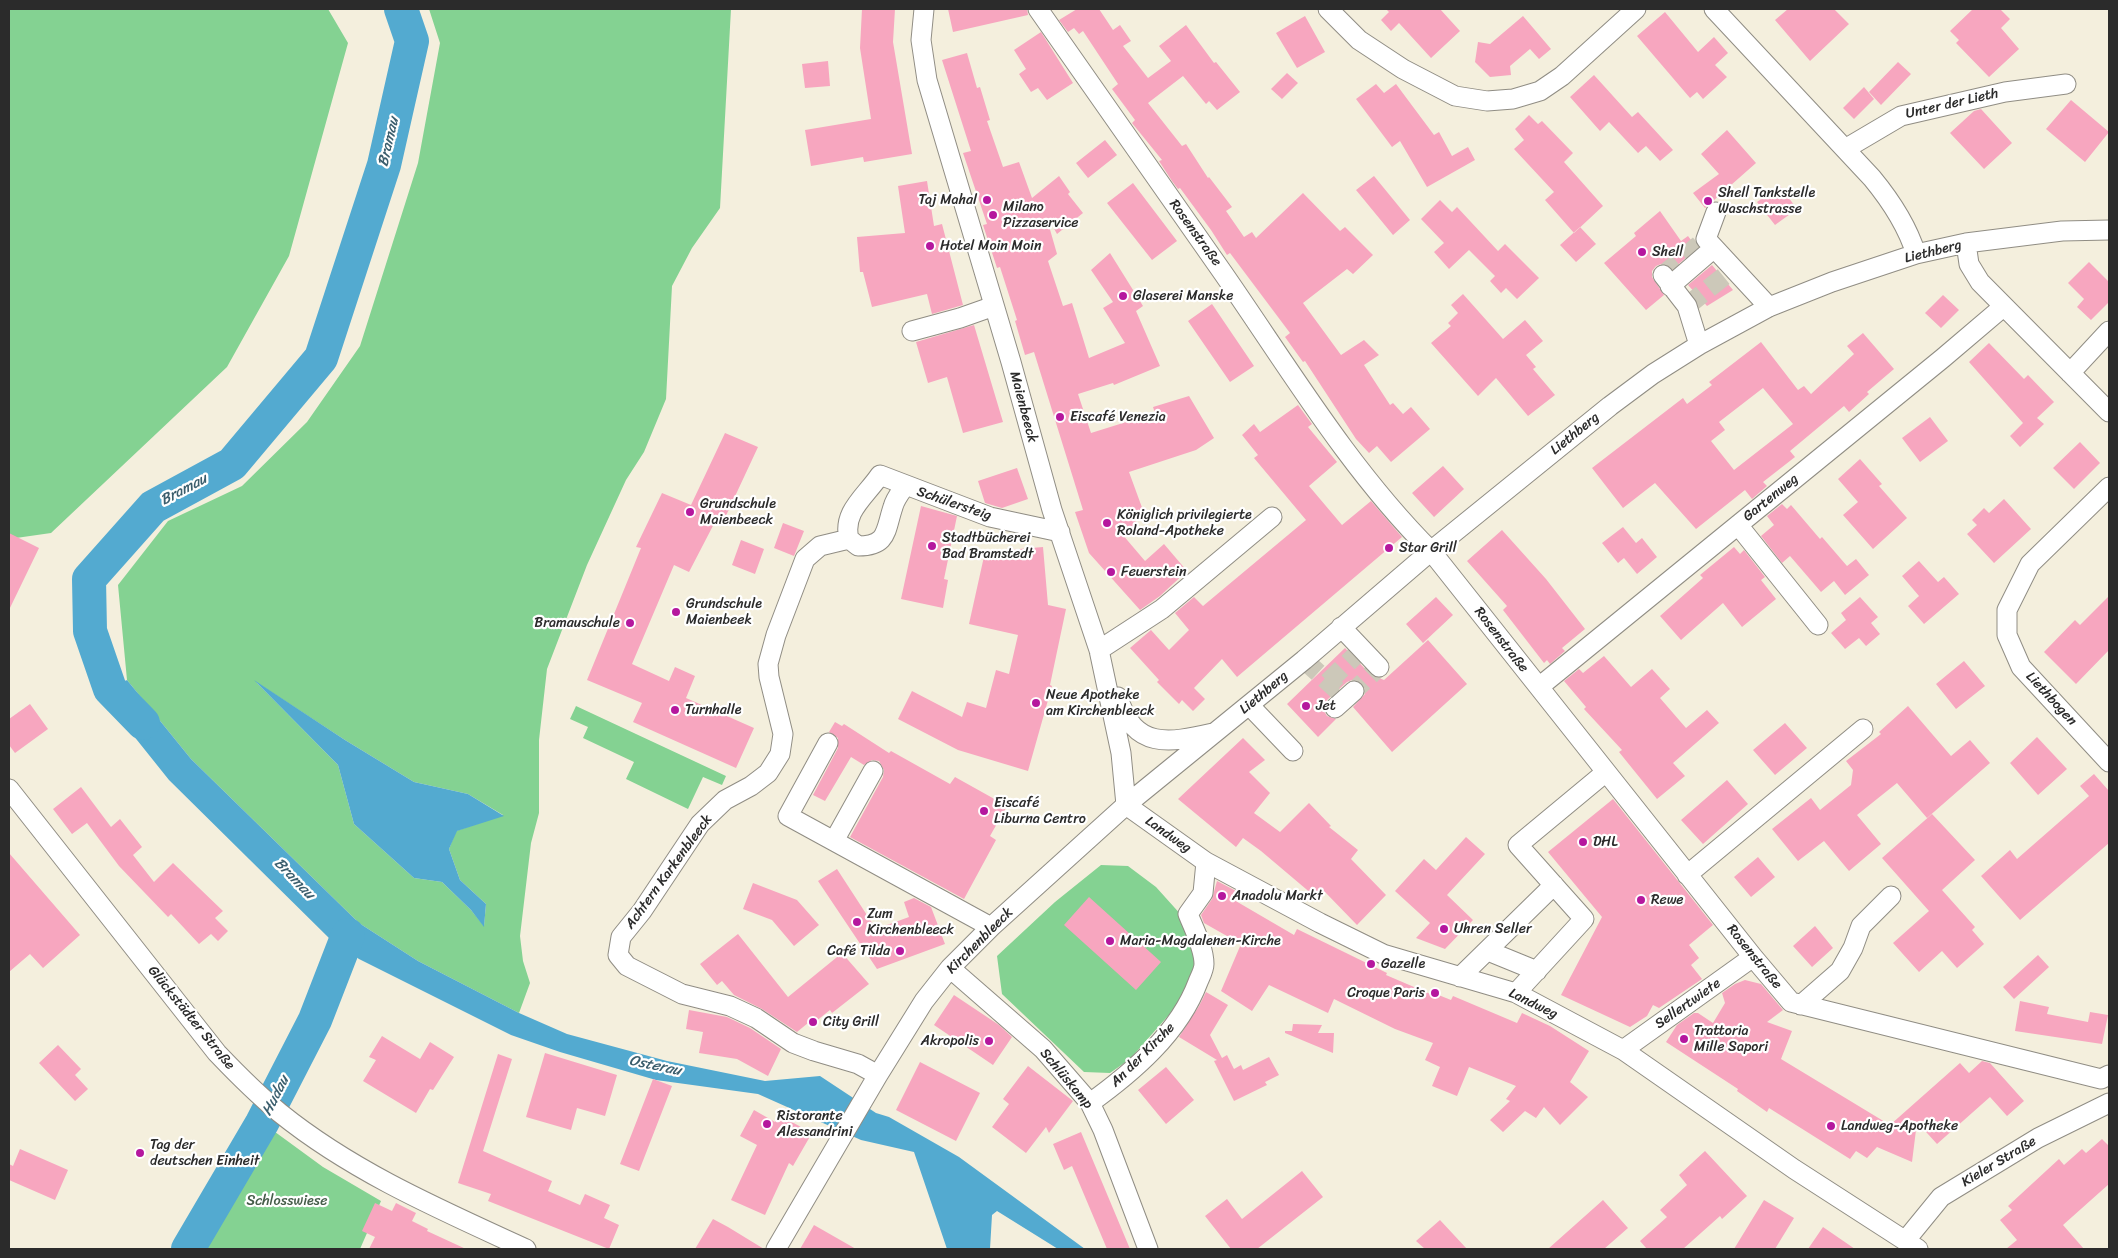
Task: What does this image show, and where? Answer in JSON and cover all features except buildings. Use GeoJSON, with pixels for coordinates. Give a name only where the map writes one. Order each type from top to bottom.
{"type":"FeatureCollection","features":[{"type":"Feature","properties":{"kind":"street","name":"Maienbeeck"},"geometry":{"type":"LineString","coordinates":[[924,9],[921,40],[926,80],[1060,532],[1099,650],[1121,753],[1126,806]]}},
{"type":"Feature","properties":{"kind":"street","name":"Rosenstraße"},"geometry":{"type":"LineString","coordinates":[[1038,9],[1344,452],[1407,527],[1431,551],[1753,958],[1791,1002],[2105,1077]]}},
{"type":"Feature","properties":{"kind":"street"},"geometry":{"type":"LineString","coordinates":[[1328,9],[1360,40],[1403,69],[1455,96],[1487,101],[1514,99],[1540,91],[1562,76],[1636,9]]}},
{"type":"Feature","properties":{"kind":"street"},"geometry":{"type":"LineString","coordinates":[[1714,9],[1845,148],[1888,198],[1910,235],[1916,254]]}},
{"type":"Feature","properties":{"kind":"street","name":"Unter der Lieth"},"geometry":{"type":"LineString","coordinates":[[1845,148],[1901,116],[2005,92],[2066,84]]}},
{"type":"Feature","properties":{"kind":"street"},"geometry":{"type":"LineString","coordinates":[[1716,212],[1706,239],[1769,307]]}},
{"type":"Feature","properties":{"kind":"street","name":"Liethberg"},"geometry":{"type":"LineString","coordinates":[[1126,806],[1431,551],[1610,406],[1653,374],[1699,345],[1769,307],[1832,282],[1916,254],[1966,244],[2062,232],[2109,230]]}},
{"type":"Feature","properties":{"kind":"street"},"geometry":{"type":"LineString","coordinates":[[1966,244],[1970,264],[1980,282],[2109,412]]}},
{"type":"Feature","properties":{"kind":"street"},"geometry":{"type":"LineString","coordinates":[[1699,345],[1687,306],[1667,281],[1714,248]]}},
{"type":"Feature","properties":{"kind":"street"},"geometry":{"type":"LineString","coordinates":[[912,331],[960,318],[994,306]]}},
{"type":"Feature","properties":{"kind":"street","name":"Gartenweg"},"geometry":{"type":"LineString","coordinates":[[1538,687],[1944,358],[2003,307]]}},
{"type":"Feature","properties":{"kind":"street"},"geometry":{"type":"LineString","coordinates":[[2070,373],[2109,331]]}},
{"type":"Feature","properties":{"kind":"street","name":"Schülersteig"},"geometry":{"type":"LineString","coordinates":[[849,539],[846,522],[853,509],[880,476],[990,517],[1060,532]]}},
{"type":"Feature","properties":{"kind":"street","name":"Achtern Karkenbleeck"},"geometry":{"type":"LineString","coordinates":[[878,1075],[858,1064],[814,1051],[793,1042],[756,1018],[730,1006],[682,994],[627,966],[618,955],[621,937],[642,911],[700,824],[725,800],[768,773],[780,754],[783,734],[768,670],[776,635],[805,558],[820,546],[849,539],[858,546],[869,546],[883,539],[894,504],[905,486]]}},
{"type":"Feature","properties":{"kind":"street","name":"Liethbogen"},"geometry":{"type":"LineString","coordinates":[[2109,487],[2030,564],[2007,610],[2007,636],[2021,667],[2109,762]]}},
{"type":"Feature","properties":{"kind":"street"},"geometry":{"type":"LineString","coordinates":[[1216,732],[1177,741],[1151,739],[1133,727],[1121,708],[1108,662],[1099,650],[1162,608],[1272,517]]}},
{"type":"Feature","properties":{"kind":"street"},"geometry":{"type":"LineString","coordinates":[[1738,525],[1818,624]]}},
{"type":"Feature","properties":{"kind":"street"},"geometry":{"type":"LineString","coordinates":[[1341,627],[1379,667]]}},
{"type":"Feature","properties":{"kind":"street"},"geometry":{"type":"LineString","coordinates":[[1335,708],[1354,691]]}},
{"type":"Feature","properties":{"kind":"street"},"geometry":{"type":"LineString","coordinates":[[1249,705],[1293,751]]}},
{"type":"Feature","properties":{"kind":"street"},"geometry":{"type":"LineString","coordinates":[[1687,874],[1863,729]]}},
{"type":"Feature","properties":{"kind":"street"},"geometry":{"type":"LineString","coordinates":[[828,742],[788,816],[991,927]]}},
{"type":"Feature","properties":{"kind":"street"},"geometry":{"type":"LineString","coordinates":[[834,841],[873,771]]}},
{"type":"Feature","properties":{"kind":"street"},"geometry":{"type":"LineString","coordinates":[[1516,993],[1584,919],[1518,845],[1606,772]]}},
{"type":"Feature","properties":{"kind":"street","name":"Glückstädter Straße"},"geometry":{"type":"LineString","coordinates":[[9,789],[217,1053],[247,1084],[282,1114],[329,1147],[382,1180],[526,1249]]}},
{"type":"Feature","properties":{"kind":"street","name":"Landweg"},"geometry":{"type":"LineString","coordinates":[[1126,806],[1206,862],[1320,923],[1383,954],[1516,993],[1623,1050],[1794,1169],[1912,1245]]}},
{"type":"Feature","properties":{"kind":"street","name":"Kirchenbleeck"},"geometry":{"type":"LineString","coordinates":[[776,1249],[878,1075],[924,1001],[950,968],[991,927],[1126,806]]}},
{"type":"Feature","properties":{"kind":"street","name":"An der Kirche"},"geometry":{"type":"LineString","coordinates":[[1090,1103],[1116,1084],[1159,1043],[1182,1015],[1204,965],[1200,943],[1188,914],[1203,893],[1206,862]]}},
{"type":"Feature","properties":{"kind":"street"},"geometry":{"type":"LineString","coordinates":[[1460,978],[1554,885]]}},
{"type":"Feature","properties":{"kind":"street"},"geometry":{"type":"LineString","coordinates":[[1801,1005],[1840,971],[1853,948],[1860,926],[1891,896]]}},
{"type":"Feature","properties":{"kind":"street"},"geometry":{"type":"LineString","coordinates":[[1488,951],[1537,970]]}},
{"type":"Feature","properties":{"kind":"street","name":"Sellertwiete"},"geometry":{"type":"LineString","coordinates":[[1623,1050],[1753,958]]}},
{"type":"Feature","properties":{"kind":"street","name":"Schlüskamp"},"geometry":{"type":"LineString","coordinates":[[950,968],[1043,1049],[1090,1103],[1103,1130],[1148,1249]]}},
{"type":"Feature","properties":{"kind":"street","name":"Kieler Straße"},"geometry":{"type":"LineString","coordinates":[[1912,1245],[1941,1197],[2038,1138],[2109,1103]]}},
{"type":"Feature","properties":{"kind":"green space"},"geometry":{"type":"Polygon","coordinates":[[[9,9],[328,9],[348,43],[289,256],[227,367],[51,533],[9,539],[9,9]]]}},
{"type":"Feature","properties":{"kind":"green space"},"geometry":{"type":"Polygon","coordinates":[[[429,9],[731,9],[720,208],[692,248],[672,286],[666,399],[644,452],[626,480],[587,565],[547,669],[539,740],[539,813],[531,843],[520,936],[523,961],[530,983],[519,1013],[418,961],[359,923],[191,759],[127,680],[118,585],[168,521],[242,486],[307,422],[360,346],[418,163],[440,43],[429,9]],[[256,682],[338,765],[354,824],[414,878],[442,882],[471,910],[484,926],[486,904],[460,880],[449,849],[456,831],[503,815],[468,794],[414,782],[256,682]]]}},
{"type":"Feature","properties":{"kind":"green space"},"geometry":{"type":"Polygon","coordinates":[[[576,706],[726,776],[722,785],[703,777],[688,809],[626,779],[634,762],[583,738],[588,727],[570,719],[576,706]]]}},
{"type":"Feature","properties":{"kind":"green space"},"geometry":{"type":"Polygon","coordinates":[[[1101,865],[1128,866],[1156,887],[1183,917],[1194,939],[1196,967],[1190,991],[1130,1059],[1110,1073],[1084,1072],[1002,994],[997,956],[1055,902],[1101,865]]]}},
{"type":"Feature","properties":{"kind":"green space","name":"Schlosswiese"},"geometry":{"type":"Polygon","coordinates":[[[271,1129],[323,1167],[381,1201],[360,1249],[206,1249],[271,1129]]]}},
{"type":"Feature","properties":{"kind":"water","name":"Osterau"},"geometry":{"type":"Polygon","coordinates":[[[127,680],[191,759],[359,923],[418,961],[519,1013],[567,1034],[667,1061],[765,1081],[820,1076],[876,1113],[889,1117],[959,1157],[1085,1249],[1058,1249],[997,1211],[992,1215],[990,1249],[947,1249],[914,1152],[861,1140],[758,1094],[656,1080],[560,1052],[511,1035],[359,959],[329,938],[169,780],[101,695],[127,680]]]}},
{"type":"Feature","properties":{"kind":"water"},"geometry":{"type":"Polygon","coordinates":[[[254,680],[345,740],[414,782],[468,794],[504,816],[457,831],[449,849],[460,880],[486,904],[484,927],[471,910],[442,882],[414,878],[354,824],[338,765],[254,680]]]}},
{"type":"Feature","properties":{"kind":"waterway","name":"Bramau"},"geometry":{"type":"LineString","coordinates":[[143,723],[110,689],[90,631],[89,579],[153,507],[232,464],[321,358],[384,165],[412,41],[401,9]]}},
{"type":"Feature","properties":{"kind":"waterway","name":"Hudau"},"geometry":{"type":"LineString","coordinates":[[188,1249],[262,1123],[315,1020],[348,935]]}},
{"type":"Feature","properties":{"kind":"tunnel"},"geometry":{"type":"LineString","coordinates":[[1663,275],[1706,239]]}},
{"type":"Feature","properties":{"kind":"tunnel"},"geometry":{"type":"LineString","coordinates":[[1687,306],[1733,269]]}},
{"type":"Feature","properties":{"kind":"tunnel"},"geometry":{"type":"LineString","coordinates":[[1328,682],[1362,649]]}},
{"type":"Feature","properties":{"kind":"tunnel"},"geometry":{"type":"LineString","coordinates":[[1304,660],[1337,690],[1354,691],[1379,667]]}},
{"type":"Feature","properties":{"kind":"place","name":"Taj Mahal"},"geometry":{"type":"Point","coordinates":[987,200]}},
{"type":"Feature","properties":{"kind":"place","name":"Shell Tankstelle Waschstrasse"},"geometry":{"type":"Point","coordinates":[1708,201]}},
{"type":"Feature","properties":{"kind":"place","name":"Milano Pizzaservice"},"geometry":{"type":"Point","coordinates":[993,215]}},
{"type":"Feature","properties":{"kind":"place","name":"Hotel Moin Moin"},"geometry":{"type":"Point","coordinates":[930,246]}},
{"type":"Feature","properties":{"kind":"place","name":"Shell"},"geometry":{"type":"Point","coordinates":[1642,252]}},
{"type":"Feature","properties":{"kind":"place","name":"Glaserei Manske"},"geometry":{"type":"Point","coordinates":[1123,296]}},
{"type":"Feature","properties":{"kind":"place","name":"Eiscafé Venezia"},"geometry":{"type":"Point","coordinates":[1060,417]}},
{"type":"Feature","properties":{"kind":"place","name":"Grundschule Maienbeeck"},"geometry":{"type":"Point","coordinates":[690,512]}},
{"type":"Feature","properties":{"kind":"place","name":"Königlich privilegierte Roland-Apotheke"},"geometry":{"type":"Point","coordinates":[1107,523]}},
{"type":"Feature","properties":{"kind":"place","name":"Stadtbücherei Bad Bramstedt"},"geometry":{"type":"Point","coordinates":[932,546]}},
{"type":"Feature","properties":{"kind":"place","name":"Star Grill"},"geometry":{"type":"Point","coordinates":[1389,548]}},
{"type":"Feature","properties":{"kind":"place","name":"Feuerstein"},"geometry":{"type":"Point","coordinates":[1111,572]}},
{"type":"Feature","properties":{"kind":"place","name":"Grundschule Maienbeek"},"geometry":{"type":"Point","coordinates":[676,612]}},
{"type":"Feature","properties":{"kind":"place","name":"Bramauschule"},"geometry":{"type":"Point","coordinates":[630,623]}},
{"type":"Feature","properties":{"kind":"place","name":"Neue Apotheke am Kirchenbleeck"},"geometry":{"type":"Point","coordinates":[1036,703]}},
{"type":"Feature","properties":{"kind":"place","name":"Jet"},"geometry":{"type":"Point","coordinates":[1306,706]}},
{"type":"Feature","properties":{"kind":"place","name":"Turnhalle"},"geometry":{"type":"Point","coordinates":[675,710]}},
{"type":"Feature","properties":{"kind":"place","name":"Eiscafé Liburna Centro"},"geometry":{"type":"Point","coordinates":[984,811]}},
{"type":"Feature","properties":{"kind":"place","name":"DHL"},"geometry":{"type":"Point","coordinates":[1583,842]}},
{"type":"Feature","properties":{"kind":"place","name":"Anadolu Markt"},"geometry":{"type":"Point","coordinates":[1222,896]}},
{"type":"Feature","properties":{"kind":"place","name":"Rewe"},"geometry":{"type":"Point","coordinates":[1641,900]}},
{"type":"Feature","properties":{"kind":"place","name":"Zum Kirchenbleeck"},"geometry":{"type":"Point","coordinates":[857,922]}},
{"type":"Feature","properties":{"kind":"place","name":"Uhren Seller"},"geometry":{"type":"Point","coordinates":[1444,929]}},
{"type":"Feature","properties":{"kind":"place","name":"Maria-Magdalenen-Kirche"},"geometry":{"type":"Point","coordinates":[1110,941]}},
{"type":"Feature","properties":{"kind":"place","name":"Café Tilda"},"geometry":{"type":"Point","coordinates":[900,951]}},
{"type":"Feature","properties":{"kind":"place","name":"Gazelle"},"geometry":{"type":"Point","coordinates":[1371,964]}},
{"type":"Feature","properties":{"kind":"place","name":"Croque Paris"},"geometry":{"type":"Point","coordinates":[1435,993]}},
{"type":"Feature","properties":{"kind":"place","name":"City Grill"},"geometry":{"type":"Point","coordinates":[813,1022]}},
{"type":"Feature","properties":{"kind":"place","name":"Trattoria Mille Sapori"},"geometry":{"type":"Point","coordinates":[1684,1039]}},
{"type":"Feature","properties":{"kind":"place","name":"Akropolis"},"geometry":{"type":"Point","coordinates":[989,1041]}},
{"type":"Feature","properties":{"kind":"place","name":"Ristorante Alessandrini"},"geometry":{"type":"Point","coordinates":[767,1124]}},
{"type":"Feature","properties":{"kind":"place","name":"Landweg-Apotheke"},"geometry":{"type":"Point","coordinates":[1831,1126]}},
{"type":"Feature","properties":{"kind":"place","name":"Tag der deutschen Einheit"},"geometry":{"type":"Point","coordinates":[140,1153]}}]}
